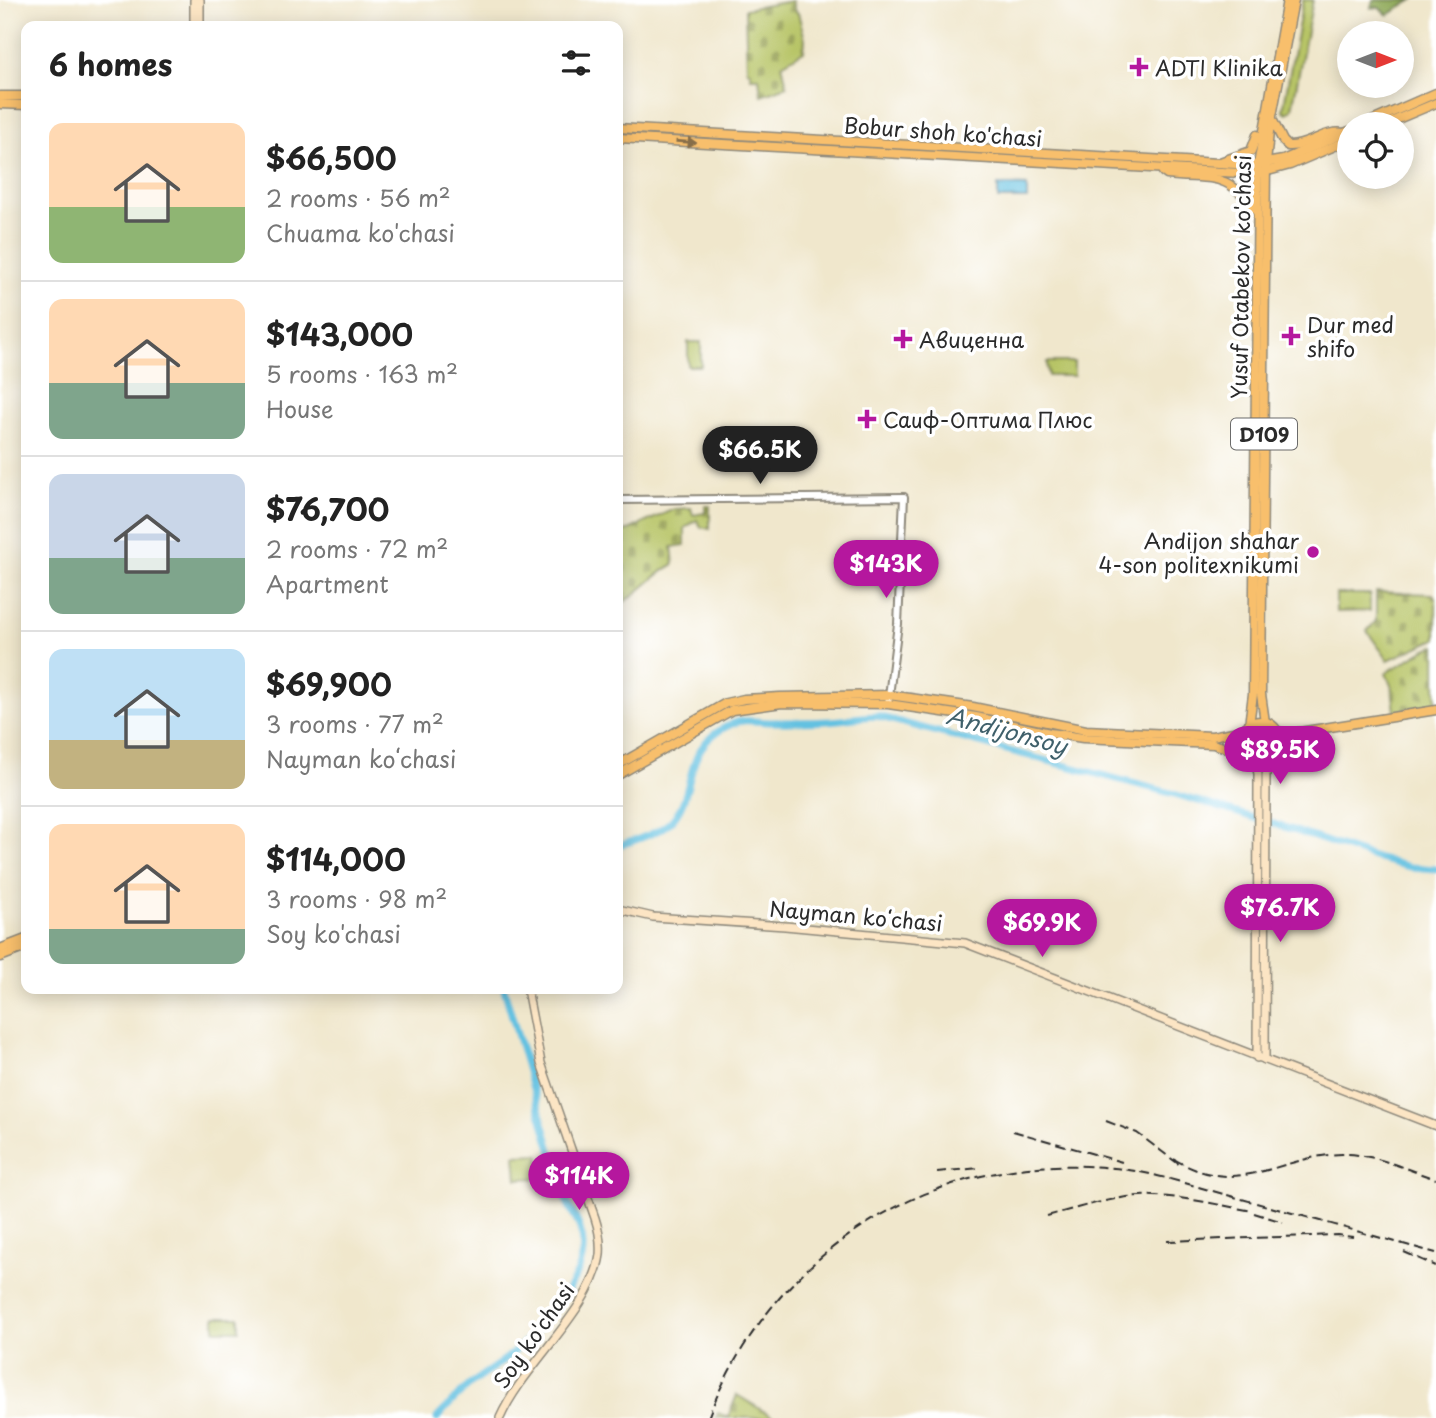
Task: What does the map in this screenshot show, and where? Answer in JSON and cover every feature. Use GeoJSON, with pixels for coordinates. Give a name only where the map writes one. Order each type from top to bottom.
{"type":"FeatureCollection","features":[{"type":"Feature","properties":{"kind":"main road"},"geometry":{"type":"LineString","coordinates":[[194,0],[194,21]]}},
{"type":"Feature","properties":{"kind":"main road"},"geometry":{"type":"LineString","coordinates":[[200,0],[200,21]]}},
{"type":"Feature","properties":{"kind":"main road","name":"Yusuf Otabekov ko'chasi"},"geometry":{"type":"LineString","coordinates":[[1246,728],[1253,695],[1257,212],[1287,0]]}},
{"type":"Feature","properties":{"kind":"main road","name":"Yusuf Otabekov ko'chasi"},"geometry":{"type":"LineString","coordinates":[[1265,722],[1261,694],[1262,169],[1294,0]]}},
{"type":"Feature","properties":{"kind":"main road"},"geometry":{"type":"LineString","coordinates":[[1216,164],[1247,153],[1254,146],[1276,29],[1279,18],[1284,13]]}},
{"type":"Feature","properties":{"kind":"main road"},"geometry":{"type":"LineString","coordinates":[[1392,112],[1436,93]]}},
{"type":"Feature","properties":{"kind":"main road"},"geometry":{"type":"LineString","coordinates":[[0,96],[21,96]]}},
{"type":"Feature","properties":{"kind":"main road"},"geometry":{"type":"LineString","coordinates":[[1414,112],[1436,103]]}},
{"type":"Feature","properties":{"kind":"main road"},"geometry":{"type":"LineString","coordinates":[[0,104],[21,104]]}},
{"type":"Feature","properties":{"kind":"main road"},"geometry":{"type":"LineString","coordinates":[[1272,118],[1283,142],[1288,146],[1329,132],[1337,133]]}},
{"type":"Feature","properties":{"kind":"main road","name":"Bobur shoh ko'chasi"},"geometry":{"type":"LineString","coordinates":[[623,128],[880,149]]}},
{"type":"Feature","properties":{"kind":"main road","name":"Bobur shoh ko'chasi"},"geometry":{"type":"LineString","coordinates":[[623,138],[1216,164],[1262,169]]}},
{"type":"Feature","properties":{"kind":"main road"},"geometry":{"type":"LineString","coordinates":[[1262,169],[1315,156],[1337,142]]}},
{"type":"Feature","properties":{"kind":"main road","name":"Bobur shoh ko'chasi"},"geometry":{"type":"LineString","coordinates":[[925,151],[1162,170],[1262,169]]}},
{"type":"Feature","properties":{"kind":"main road"},"geometry":{"type":"LineString","coordinates":[[1162,170],[1167,175],[1220,179],[1240,190],[1257,212]]}},
{"type":"Feature","properties":{"kind":"main road"},"geometry":{"type":"LineString","coordinates":[[623,762],[705,714],[735,701],[780,697],[888,700],[973,707],[1086,730],[1212,736],[1265,722],[1278,732],[1293,733],[1436,716]]}},
{"type":"Feature","properties":{"kind":"main road"},"geometry":{"type":"LineString","coordinates":[[623,772],[732,710],[782,703],[888,700],[1049,733],[1083,738],[1213,744],[1229,747],[1259,761],[1269,759]]}},
{"type":"Feature","properties":{"kind":"main road"},"geometry":{"type":"LineString","coordinates":[[1280,745],[1306,736],[1436,710]]}},
{"type":"Feature","properties":{"kind":"main road","name":"D109"},"geometry":{"type":"LineString","coordinates":[[1246,728],[1240,741],[1247,755]]}},
{"type":"Feature","properties":{"kind":"main road"},"geometry":{"type":"LineString","coordinates":[[1262,807],[1266,767],[1280,745],[1278,732]]}},
{"type":"Feature","properties":{"kind":"main road"},"geometry":{"type":"LineString","coordinates":[[1247,755],[1257,769],[1263,827],[1261,1059]]}},
{"type":"Feature","properties":{"kind":"main road","name":"Nayman koʻchasi"},"geometry":{"type":"LineString","coordinates":[[623,910],[653,917],[965,943],[1436,1126]]}},
{"type":"Feature","properties":{"kind":"main road"},"geometry":{"type":"LineString","coordinates":[[0,949],[21,941]]}},
{"type":"Feature","properties":{"kind":"main road"},"geometry":{"type":"LineString","coordinates":[[0,957],[21,949]]}},
{"type":"Feature","properties":{"kind":"main road","name":"Soy ko'chasi"},"geometry":{"type":"LineString","coordinates":[[500,1418],[521,1380],[575,1310],[593,1278],[600,1253],[600,1236],[595,1217],[541,1063],[528,994]]}},
{"type":"Feature","properties":{"kind":"street"},"geometry":{"type":"LineString","coordinates":[[623,500],[904,497],[898,624],[888,700]]}},
{"type":"Feature","properties":{"kind":"green space"},"geometry":{"type":"Polygon","coordinates":[[[1303,0],[1313,0],[1292,109],[1287,113],[1283,110],[1303,0]]]}},
{"type":"Feature","properties":{"kind":"green space"},"geometry":{"type":"Polygon","coordinates":[[[1373,0],[1413,0],[1388,15],[1379,8],[1371,8],[1373,0]]]}},
{"type":"Feature","properties":{"kind":"green space"},"geometry":{"type":"Polygon","coordinates":[[[792,1],[805,39],[804,51],[782,64],[787,86],[761,95],[759,77],[751,77],[750,71],[747,70],[745,9],[792,1]]]}},
{"type":"Feature","properties":{"kind":"green space"},"geometry":{"type":"Polygon","coordinates":[[[688,342],[701,342],[701,366],[688,366],[688,342]]]}},
{"type":"Feature","properties":{"kind":"green space"},"geometry":{"type":"Polygon","coordinates":[[[1047,362],[1074,362],[1074,376],[1048,376],[1047,362]]]}},
{"type":"Feature","properties":{"kind":"green space"},"geometry":{"type":"Polygon","coordinates":[[[705,506],[710,506],[710,529],[701,527],[697,520],[685,528],[685,545],[672,547],[674,564],[623,603],[623,533],[674,509],[691,508],[693,515],[705,513],[705,506]]]}},
{"type":"Feature","properties":{"kind":"green space"},"geometry":{"type":"Polygon","coordinates":[[[1376,592],[1433,594],[1436,599],[1436,639],[1388,660],[1367,631],[1376,621],[1376,592]]]}},
{"type":"Feature","properties":{"kind":"green space"},"geometry":{"type":"Polygon","coordinates":[[[1336,594],[1370,594],[1370,611],[1336,612],[1336,594]]]}},
{"type":"Feature","properties":{"kind":"green space"},"geometry":{"type":"Polygon","coordinates":[[[1436,646],[1436,704],[1395,711],[1392,688],[1386,673],[1426,649],[1436,646]]]}},
{"type":"Feature","properties":{"kind":"green space"},"geometry":{"type":"Polygon","coordinates":[[[1262,725],[1273,730],[1278,741],[1273,752],[1262,757],[1251,752],[1246,741],[1251,730],[1262,725]]]}},
{"type":"Feature","properties":{"kind":"green space"},"geometry":{"type":"Polygon","coordinates":[[[539,1154],[541,1178],[517,1179],[515,1155],[539,1154]]]}},
{"type":"Feature","properties":{"kind":"green space"},"geometry":{"type":"Polygon","coordinates":[[[215,1317],[239,1317],[239,1330],[215,1330],[215,1317]]]}},
{"type":"Feature","properties":{"kind":"green space"},"geometry":{"type":"Polygon","coordinates":[[[737,1395],[775,1418],[716,1418],[718,1413],[728,1417],[737,1395]]]}},
{"type":"Feature","properties":{"kind":"water"},"geometry":{"type":"Polygon","coordinates":[[[998,185],[1027,186],[1027,199],[998,199],[998,185]]]}},
{"type":"Feature","properties":{"kind":"waterway","name":"Andijonsoy"},"geometry":{"type":"LineString","coordinates":[[623,844],[653,833],[671,821],[685,796],[697,756],[704,744],[715,733],[732,724],[746,721],[822,721],[877,716],[1174,794],[1379,859],[1410,867],[1436,869]]}},
{"type":"Feature","properties":{"kind":"waterway","name":"Andijonsoy"},"geometry":{"type":"LineString","coordinates":[[437,1418],[465,1389],[510,1355],[536,1331],[568,1290],[581,1262],[582,1235],[565,1198],[505,994]]}},
{"type":"Feature","properties":{"kind":"railway"},"geometry":{"type":"LineString","coordinates":[[1106,1121],[1137,1133],[1180,1165]]}},
{"type":"Feature","properties":{"kind":"railway"},"geometry":{"type":"LineString","coordinates":[[1013,1131],[1122,1162]]}},
{"type":"Feature","properties":{"kind":"railway"},"geometry":{"type":"LineString","coordinates":[[1174,1159],[1198,1170],[1239,1176],[1319,1156],[1354,1154],[1378,1159],[1436,1179]]}},
{"type":"Feature","properties":{"kind":"railway"},"geometry":{"type":"LineString","coordinates":[[708,1418],[736,1358],[773,1305],[817,1260],[868,1223],[924,1194],[984,1175],[1048,1166],[1128,1170],[1171,1179],[1436,1253]]}},
{"type":"Feature","properties":{"kind":"railway"},"geometry":{"type":"LineString","coordinates":[[937,1172],[980,1168]]}},
{"type":"Feature","properties":{"kind":"railway"},"geometry":{"type":"LineString","coordinates":[[1047,1216],[1107,1201],[1143,1196],[1190,1200],[1253,1211]]}},
{"type":"Feature","properties":{"kind":"railway"},"geometry":{"type":"LineString","coordinates":[[1254,1213],[1283,1222]]}},
{"type":"Feature","properties":{"kind":"railway"},"geometry":{"type":"LineString","coordinates":[[1167,1241],[1337,1235],[1353,1237]]}},
{"type":"Feature","properties":{"kind":"railway"},"geometry":{"type":"LineString","coordinates":[[1404,1252],[1436,1266]]}},
{"type":"Feature","properties":{"kind":"place","name":"ADTI Klinika"},"geometry":{"type":"Point","coordinates":[1139,67]}},
{"type":"Feature","properties":{"kind":"place","name":"Dur med shifo"},"geometry":{"type":"Point","coordinates":[1291,336]}},
{"type":"Feature","properties":{"kind":"place","name":"Авиценна"},"geometry":{"type":"Point","coordinates":[903,339]}},
{"type":"Feature","properties":{"kind":"place","name":"Саиф-Оптима Плюс"},"geometry":{"type":"Point","coordinates":[867,419]}},
{"type":"Feature","properties":{"kind":"place","name":"Andijon shahar 4-son politexnikumi"},"geometry":{"type":"Point","coordinates":[1313,552]}}]}
